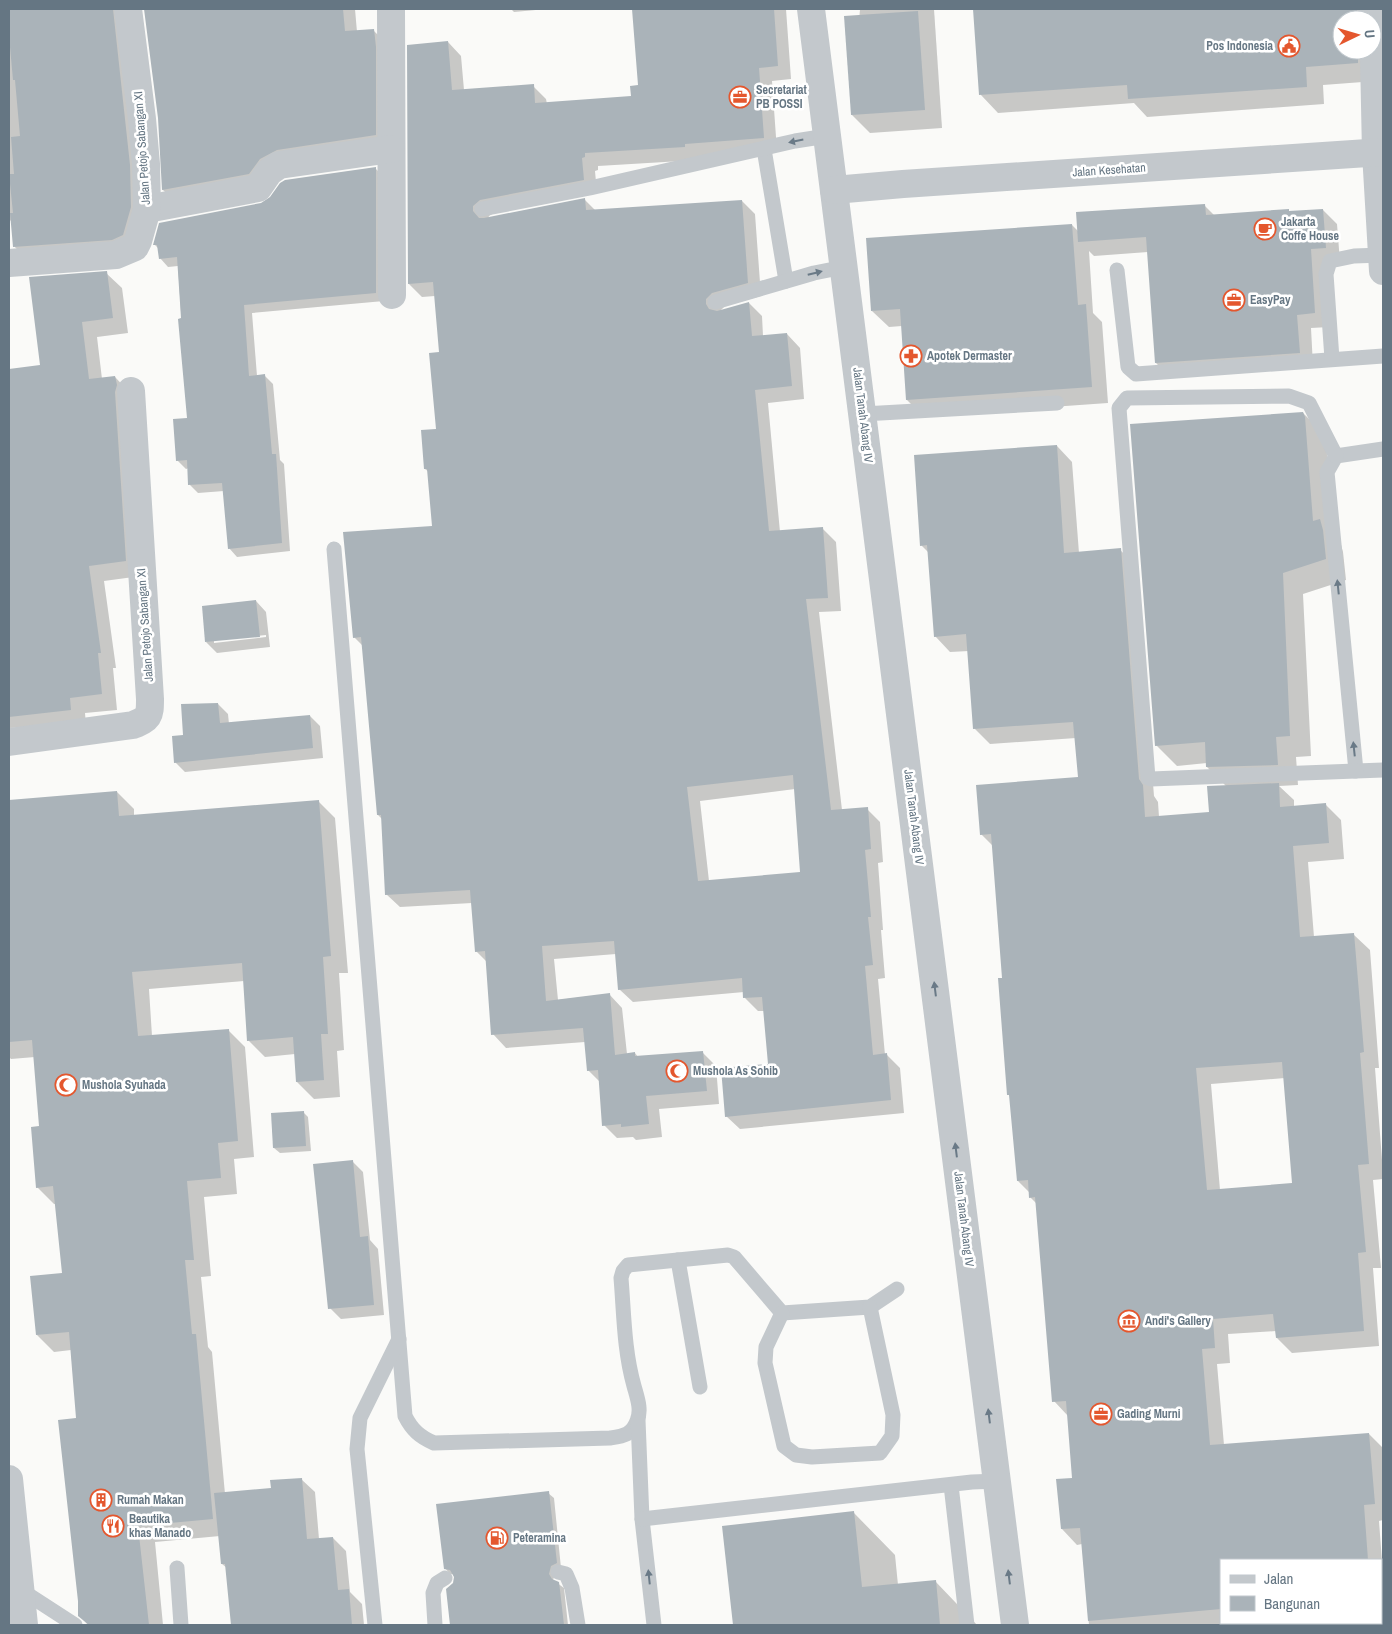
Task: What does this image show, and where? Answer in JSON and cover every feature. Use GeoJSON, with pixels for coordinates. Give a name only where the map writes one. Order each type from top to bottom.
{"type":"FeatureCollection","features":[{"type":"Feature","properties":{"kind":"street","name":"Jalan Petojo Sabangan XI"},"geometry":{"type":"LineString","coordinates":[[9,263],[116,256],[135,247],[138,241],[147,209],[146,164],[128,9]]}},
{"type":"Feature","properties":{"kind":"street"},"geometry":{"type":"LineString","coordinates":[[391,9],[392,295]]}},
{"type":"Feature","properties":{"kind":"street","name":"Jalan Tanah Abang IV"},"geometry":{"type":"LineString","coordinates":[[811,9],[1015,1625]]}},
{"type":"Feature","properties":{"kind":"street"},"geometry":{"type":"LineString","coordinates":[[1373,9],[1383,263]]}},
{"type":"Feature","properties":{"kind":"street"},"geometry":{"type":"LineString","coordinates":[[147,209],[258,188],[269,172],[279,166],[391,149]]}},
{"type":"Feature","properties":{"kind":"street","name":"Jalan Kesehatan"},"geometry":{"type":"LineString","coordinates":[[834,190],[922,182],[1379,153]]}},
{"type":"Feature","properties":{"kind":"street","name":"Jalan Petojo Sabangan XI"},"geometry":{"type":"LineString","coordinates":[[9,742],[133,725],[150,714],[131,391]]}},
{"type":"Feature","properties":{"kind":"street"},"geometry":{"type":"LineString","coordinates":[[9,1479],[19,1610]]}},
{"type":"Feature","properties":{"kind":"lane"},"geometry":{"type":"LineString","coordinates":[[482,209],[590,188],[827,136]]}},
{"type":"Feature","properties":{"kind":"lane"},"geometry":{"type":"LineString","coordinates":[[764,149],[786,281]]}},
{"type":"Feature","properties":{"kind":"lane"},"geometry":{"type":"LineString","coordinates":[[1332,359],[1326,274],[1330,260],[1354,256],[1383,263]]}},
{"type":"Feature","properties":{"kind":"lane"},"geometry":{"type":"LineString","coordinates":[[715,302],[814,273],[844,267]]}},
{"type":"Feature","properties":{"kind":"lane"},"geometry":{"type":"LineString","coordinates":[[1118,270],[1128,367],[1136,374],[1383,356]]}},
{"type":"Feature","properties":{"kind":"lane"},"geometry":{"type":"LineString","coordinates":[[1336,456],[1309,403],[1289,396],[1127,398],[1118,408],[1147,775],[1151,779],[1383,770]]}},
{"type":"Feature","properties":{"kind":"lane"},"geometry":{"type":"LineString","coordinates":[[863,414],[1057,403]]}},
{"type":"Feature","properties":{"kind":"lane"},"geometry":{"type":"LineString","coordinates":[[1336,456],[1383,449]]}},
{"type":"Feature","properties":{"kind":"lane"},"geometry":{"type":"LineString","coordinates":[[1336,456],[1327,472],[1356,770]]}},
{"type":"Feature","properties":{"kind":"lane"},"geometry":{"type":"LineString","coordinates":[[334,549],[406,1416],[410,1426],[417,1434],[434,1443],[610,1438],[625,1436],[638,1420]]}},
{"type":"Feature","properties":{"kind":"lane"},"geometry":{"type":"LineString","coordinates":[[654,1625],[642,1519],[639,1408],[628,1363],[626,1346],[621,1278],[623,1271],[628,1265],[728,1255],[734,1257],[782,1313]]}},
{"type":"Feature","properties":{"kind":"lane"},"geometry":{"type":"LineString","coordinates":[[678,1260],[700,1387]]}},
{"type":"Feature","properties":{"kind":"lane"},"geometry":{"type":"LineString","coordinates":[[782,1313],[870,1307],[897,1289]]}},
{"type":"Feature","properties":{"kind":"lane"},"geometry":{"type":"LineString","coordinates":[[782,1313],[766,1347],[765,1363],[784,1446],[796,1455],[812,1457],[880,1453],[892,1436],[893,1415],[870,1307]]}},
{"type":"Feature","properties":{"kind":"lane"},"geometry":{"type":"LineString","coordinates":[[375,1625],[357,1449],[360,1418],[399,1338]]}},
{"type":"Feature","properties":{"kind":"lane"},"geometry":{"type":"LineString","coordinates":[[642,1519],[998,1481]]}},
{"type":"Feature","properties":{"kind":"lane"},"geometry":{"type":"LineString","coordinates":[[951,1485],[967,1625]]}},
{"type":"Feature","properties":{"kind":"lane"},"geometry":{"type":"LineString","coordinates":[[176,1568],[181,1625]]}},
{"type":"Feature","properties":{"kind":"lane"},"geometry":{"type":"LineString","coordinates":[[558,1572],[566,1574],[572,1588],[578,1625]]}},
{"type":"Feature","properties":{"kind":"lane"},"geometry":{"type":"LineString","coordinates":[[435,1625],[433,1593],[437,1583],[445,1578]]}},
{"type":"Feature","properties":{"kind":"lane"},"geometry":{"type":"LineString","coordinates":[[19,1610],[75,1625]]}},
{"type":"Feature","properties":{"kind":"building"},"geometry":{"type":"Polygon","coordinates":[[[9,9],[113,9],[130,165],[131,207],[123,235],[112,240],[13,247],[10,213],[13,213],[9,174],[14,174],[11,137],[20,136],[9,36],[9,9]]]}},
{"type":"Feature","properties":{"kind":"building"},"geometry":{"type":"Polygon","coordinates":[[[144,9],[343,9],[345,31],[374,29],[376,47],[376,135],[277,150],[260,159],[249,174],[162,190],[158,118],[144,9]]]}},
{"type":"Feature","properties":{"kind":"building"},"geometry":{"type":"Polygon","coordinates":[[[632,9],[774,9],[778,66],[759,68],[764,138],[685,144],[685,147],[585,153],[585,157],[582,158],[584,180],[480,200],[473,206],[473,211],[479,218],[484,218],[585,198],[586,210],[742,200],[748,283],[712,293],[706,299],[706,304],[709,309],[717,311],[749,302],[752,336],[787,333],[792,386],[755,390],[769,531],[823,527],[828,598],[806,599],[831,810],[868,807],[871,849],[865,850],[871,917],[868,917],[873,965],[865,966],[873,1055],[887,1053],[891,1100],[725,1117],[721,1068],[768,1064],[762,997],[743,998],[742,978],[618,990],[614,941],[542,946],[546,1001],[610,993],[615,1055],[635,1052],[635,1056],[703,1051],[707,1091],[646,1096],[649,1124],[621,1127],[621,1124],[602,1126],[598,1070],[587,1071],[583,1028],[491,1035],[485,951],[475,952],[470,890],[385,895],[381,815],[377,815],[361,637],[353,638],[343,532],[432,526],[427,469],[424,469],[421,430],[436,429],[429,353],[439,352],[433,282],[408,284],[407,45],[448,41],[452,90],[534,84],[535,103],[631,96],[630,86],[638,85],[632,9]],[[793,775],[687,787],[698,881],[800,872],[793,775]]]}},
{"type":"Feature","properties":{"kind":"building"},"geometry":{"type":"Polygon","coordinates":[[[973,9],[1357,9],[1332,10],[1332,60],[1358,60],[1358,63],[1306,67],[1307,87],[1128,99],[1127,85],[979,95],[973,9]]]}},
{"type":"Feature","properties":{"kind":"building"},"geometry":{"type":"Polygon","coordinates":[[[918,11],[925,110],[851,115],[844,16],[918,11]]]}},
{"type":"Feature","properties":{"kind":"building"},"geometry":{"type":"Polygon","coordinates":[[[376,167],[376,293],[244,305],[249,376],[265,374],[272,454],[276,454],[282,543],[228,549],[222,483],[188,485],[187,460],[176,461],[173,419],[187,418],[178,319],[181,318],[177,257],[159,259],[157,245],[153,245],[159,223],[261,203],[270,197],[280,183],[285,180],[376,167]]]}},
{"type":"Feature","properties":{"kind":"building"},"geometry":{"type":"Polygon","coordinates":[[[1205,204],[1206,215],[1289,209],[1289,211],[1323,209],[1326,248],[1311,249],[1315,313],[1297,315],[1300,353],[1155,363],[1146,237],[1078,242],[1076,212],[1205,204]]]}},
{"type":"Feature","properties":{"kind":"building"},"geometry":{"type":"Polygon","coordinates":[[[1072,224],[1078,305],[1086,304],[1092,387],[906,400],[900,309],[871,311],[866,238],[1072,224]]]}},
{"type":"Feature","properties":{"kind":"building"},"geometry":{"type":"Polygon","coordinates":[[[107,271],[113,318],[82,322],[89,379],[115,376],[117,385],[115,392],[126,561],[89,566],[101,653],[98,653],[102,694],[70,698],[71,710],[9,717],[9,369],[40,365],[29,277],[107,271]]]}},
{"type":"Feature","properties":{"kind":"building"},"geometry":{"type":"Polygon","coordinates":[[[1303,412],[1305,417],[1313,521],[1320,519],[1326,559],[1283,573],[1290,736],[1276,737],[1278,765],[1206,767],[1205,742],[1155,746],[1130,424],[1303,412]]]}},
{"type":"Feature","properties":{"kind":"building"},"geometry":{"type":"Polygon","coordinates":[[[1057,445],[1064,553],[1121,548],[1139,779],[1143,785],[1145,817],[1209,812],[1207,786],[1279,783],[1280,807],[1326,803],[1329,843],[1293,846],[1300,937],[1354,933],[1364,1052],[1360,1053],[1369,1164],[1358,1165],[1366,1252],[1358,1253],[1364,1331],[1276,1338],[1273,1314],[1213,1319],[1215,1348],[1202,1349],[1210,1445],[1369,1433],[1375,1504],[1364,1505],[1368,1559],[1220,1559],[1220,1609],[1088,1621],[1080,1528],[1061,1529],[1056,1479],[1072,1478],[1066,1401],[1052,1402],[1035,1197],[1029,1198],[1028,1180],[1017,1181],[1009,1095],[1007,1095],[998,978],[1002,978],[991,834],[980,835],[976,785],[1078,777],[1073,722],[973,729],[966,634],[934,637],[927,545],[920,546],[914,455],[1057,445]],[[1282,1062],[1196,1068],[1207,1190],[1292,1183],[1282,1062]]]}},
{"type":"Feature","properties":{"kind":"building"},"geometry":{"type":"Polygon","coordinates":[[[256,600],[260,637],[205,642],[202,606],[256,600]]]}},
{"type":"Feature","properties":{"kind":"building"},"geometry":{"type":"Polygon","coordinates":[[[218,703],[220,723],[310,715],[313,748],[174,763],[172,736],[183,735],[181,704],[218,703]]]}},
{"type":"Feature","properties":{"kind":"building"},"geometry":{"type":"Polygon","coordinates":[[[117,791],[119,816],[319,800],[331,956],[323,957],[328,1034],[321,1034],[324,1080],[296,1082],[293,1037],[247,1041],[242,963],[132,972],[138,1036],[229,1029],[238,1141],[218,1143],[221,1178],[187,1181],[194,1260],[185,1260],[192,1334],[196,1334],[213,1519],[138,1526],[149,1625],[89,1625],[78,1616],[78,1601],[58,1420],[76,1418],[69,1332],[36,1335],[30,1276],[62,1273],[53,1186],[36,1188],[31,1127],[39,1126],[32,1040],[9,1042],[9,800],[117,791]]]}},
{"type":"Feature","properties":{"kind":"building"},"geometry":{"type":"Polygon","coordinates":[[[304,1111],[306,1146],[273,1148],[271,1113],[304,1111]]]}},
{"type":"Feature","properties":{"kind":"building"},"geometry":{"type":"Polygon","coordinates":[[[353,1160],[360,1237],[368,1236],[374,1305],[328,1309],[313,1164],[353,1160]]]}},
{"type":"Feature","properties":{"kind":"building"},"geometry":{"type":"Polygon","coordinates":[[[302,1478],[307,1539],[333,1537],[338,1590],[349,1589],[352,1625],[231,1625],[225,1564],[221,1564],[214,1493],[271,1488],[270,1480],[302,1478]]]}},
{"type":"Feature","properties":{"kind":"building","name":"Peteramina"},"geometry":{"type":"Polygon","coordinates":[[[549,1491],[557,1563],[551,1566],[549,1574],[552,1579],[559,1582],[564,1625],[450,1625],[446,1589],[453,1583],[454,1577],[450,1570],[444,1569],[436,1504],[549,1491]]]}},
{"type":"Feature","properties":{"kind":"building"},"geometry":{"type":"Polygon","coordinates":[[[854,1511],[862,1587],[936,1580],[940,1625],[733,1625],[722,1526],[854,1511]]]}},
{"type":"Feature","properties":{"kind":"place","name":"Pos Indonesia"},"geometry":{"type":"Point","coordinates":[1289,46]}},
{"type":"Feature","properties":{"kind":"place","name":"Secretariat PB POSSI"},"geometry":{"type":"Point","coordinates":[740,97]}},
{"type":"Feature","properties":{"kind":"place","name":"Jakarta Coffe House"},"geometry":{"type":"Point","coordinates":[1265,229]}},
{"type":"Feature","properties":{"kind":"place","name":"EasyPay"},"geometry":{"type":"Point","coordinates":[1234,300]}},
{"type":"Feature","properties":{"kind":"place","name":"Apotek Dermaster"},"geometry":{"type":"Point","coordinates":[911,356]}},
{"type":"Feature","properties":{"kind":"place","name":"Mushola As Sohib"},"geometry":{"type":"Point","coordinates":[677,1071]}},
{"type":"Feature","properties":{"kind":"place","name":"Mushola Syuhada"},"geometry":{"type":"Point","coordinates":[66,1085]}},
{"type":"Feature","properties":{"kind":"place","name":"Andi's Gallery"},"geometry":{"type":"Point","coordinates":[1129,1321]}},
{"type":"Feature","properties":{"kind":"place","name":"Gading Murni"},"geometry":{"type":"Point","coordinates":[1101,1414]}},
{"type":"Feature","properties":{"kind":"place","name":"Rumah Makan"},"geometry":{"type":"Point","coordinates":[101,1500]}},
{"type":"Feature","properties":{"kind":"place","name":"Beautika khas Manado"},"geometry":{"type":"Point","coordinates":[113,1526]}},
{"type":"Feature","properties":{"kind":"place","name":"Peteramina"},"geometry":{"type":"Point","coordinates":[497,1538]}}]}
